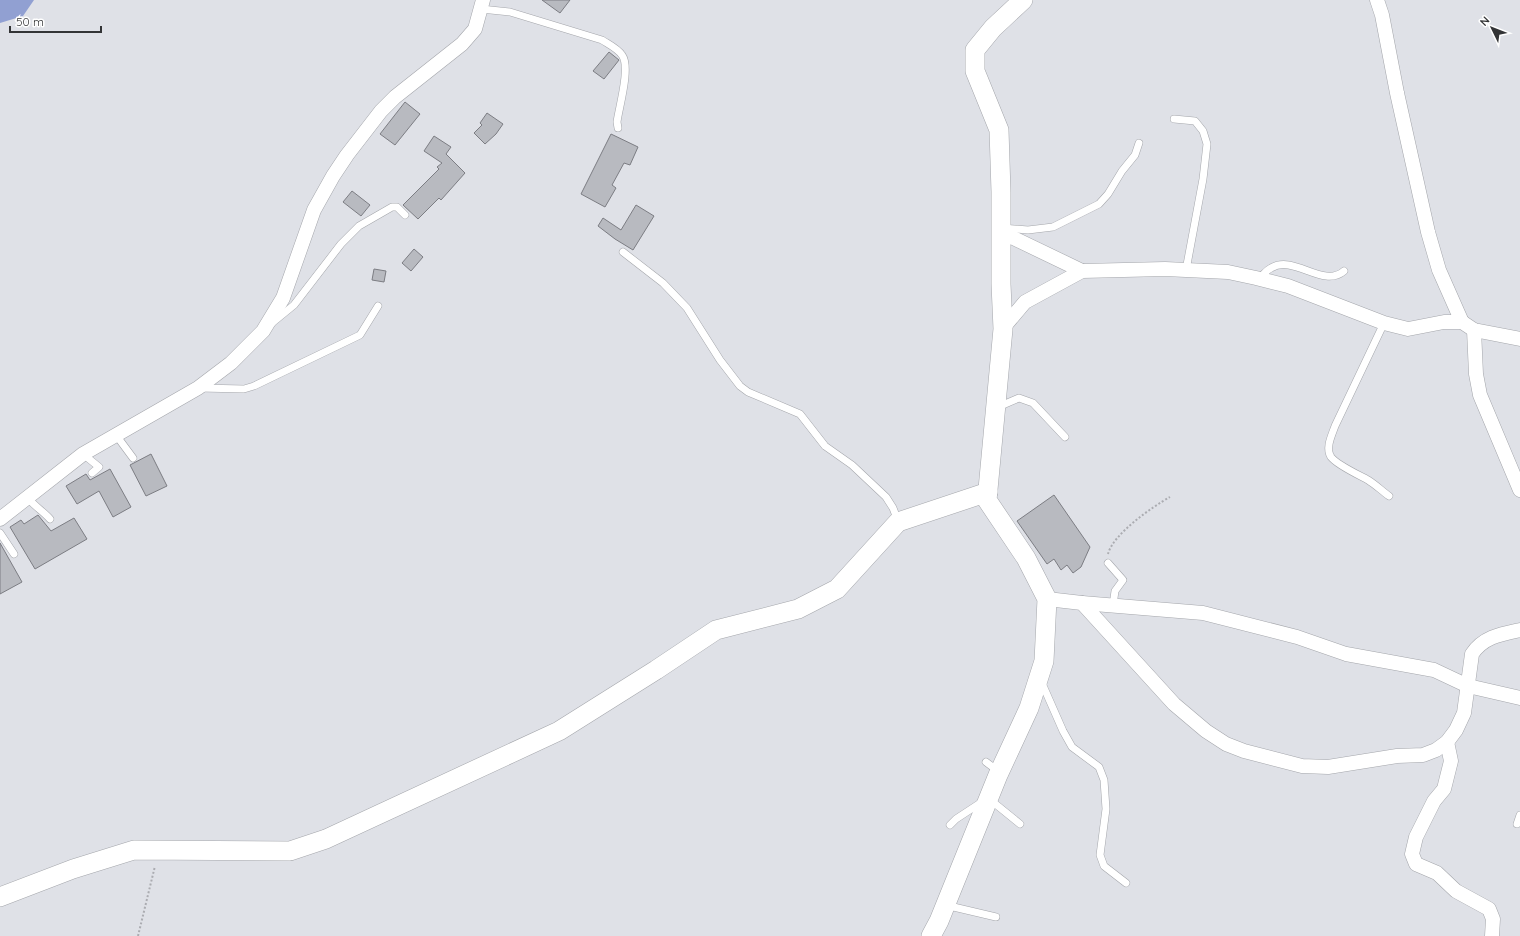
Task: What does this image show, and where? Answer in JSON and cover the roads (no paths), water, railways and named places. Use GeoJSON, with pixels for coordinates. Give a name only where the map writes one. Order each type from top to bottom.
{"type":"FeatureCollection","features":[{"type":"Feature","properties":{"kind":"street"},"geometry":{"type":"LineString","coordinates":[[931,936],[988,798],[992,766],[1029,708],[1044,660],[1047,599],[1026,558],[988,500],[1003,328],[999,130],[975,71],[975,50],[993,28],[1023,0]]}},
{"type":"Feature","properties":{"kind":"street"},"geometry":{"type":"LineString","coordinates":[[1377,0],[1382,15],[1398,100],[1428,232],[1439,270],[1462,322],[1474,330],[1520,339]]}},
{"type":"Feature","properties":{"kind":"street"},"geometry":{"type":"LineString","coordinates":[[0,519],[83,454],[198,388],[231,363],[263,331],[283,298],[314,210],[347,154],[381,111],[395,97],[462,44],[474,29],[482,5]]}},
{"type":"Feature","properties":{"kind":"street"},"geometry":{"type":"LineString","coordinates":[[1001,230],[1082,271],[1186,270],[1228,272],[1288,286],[1384,323],[1408,329],[1444,322],[1462,322]]}},
{"type":"Feature","properties":{"kind":"street"},"geometry":{"type":"LineString","coordinates":[[1003,328],[1025,302],[1082,271]]}},
{"type":"Feature","properties":{"kind":"street"},"geometry":{"type":"LineString","coordinates":[[1474,330],[1476,374],[1480,395],[1520,490]]}},
{"type":"Feature","properties":{"kind":"street"},"geometry":{"type":"LineString","coordinates":[[0,896],[73,869],[134,850],[290,851],[326,839],[559,731],[716,630],[798,609],[837,589],[898,522],[988,492]]}},
{"type":"Feature","properties":{"kind":"street"},"geometry":{"type":"LineString","coordinates":[[1047,599],[1203,613],[1297,637],[1346,654],[1434,670],[1468,686],[1520,698]]}},
{"type":"Feature","properties":{"kind":"street"},"geometry":{"type":"LineString","coordinates":[[1082,603],[1174,704],[1206,731],[1226,744],[1244,751],[1296,765],[1328,768],[1397,756],[1422,755],[1436,750],[1447,742],[1456,730],[1464,712],[1472,654],[1477,647],[1486,640],[1520,630]]}},
{"type":"Feature","properties":{"kind":"street"},"geometry":{"type":"LineString","coordinates":[[1447,742],[1450,761],[1444,789],[1434,801],[1416,837],[1412,854],[1416,864],[1437,873],[1456,891],[1489,909],[1493,919],[1492,936]]}},
{"type":"Feature","properties":{"kind":"lane"},"geometry":{"type":"LineString","coordinates":[[482,5],[602,40],[614,48],[622,56],[626,67],[617,122],[618,128]]}},
{"type":"Feature","properties":{"kind":"lane"},"geometry":{"type":"LineString","coordinates":[[1174,119],[1195,121],[1203,131],[1207,144],[1204,179],[1186,270]]}},
{"type":"Feature","properties":{"kind":"lane"},"geometry":{"type":"LineString","coordinates":[[1001,230],[1028,230],[1053,227],[1099,204],[1108,194],[1122,171],[1135,155],[1139,143]]}},
{"type":"Feature","properties":{"kind":"lane"},"geometry":{"type":"LineString","coordinates":[[263,331],[294,305],[341,244],[359,226],[392,207],[397,207],[405,215]]}},
{"type":"Feature","properties":{"kind":"lane"},"geometry":{"type":"LineString","coordinates":[[622,252],[663,283],[686,308],[720,360],[740,386],[748,392],[800,414],[825,446],[852,465],[886,498],[893,508],[898,522]]}},
{"type":"Feature","properties":{"kind":"lane"},"geometry":{"type":"LineString","coordinates":[[1259,279],[1272,267],[1291,265],[1326,277],[1339,276],[1344,271]]}},
{"type":"Feature","properties":{"kind":"lane"},"geometry":{"type":"LineString","coordinates":[[198,388],[244,388],[254,386],[360,335],[378,306]]}},
{"type":"Feature","properties":{"kind":"lane"},"geometry":{"type":"LineString","coordinates":[[1384,323],[1335,426],[1329,443],[1329,451],[1331,456],[1337,461],[1389,496]]}},
{"type":"Feature","properties":{"kind":"lane"},"geometry":{"type":"LineString","coordinates":[[996,408],[1019,398],[1033,403],[1065,437]]}},
{"type":"Feature","properties":{"kind":"lane"},"geometry":{"type":"LineString","coordinates":[[116,435],[133,458]]}},
{"type":"Feature","properties":{"kind":"lane"},"geometry":{"type":"LineString","coordinates":[[83,454],[99,467],[92,473]]}},
{"type":"Feature","properties":{"kind":"lane"},"geometry":{"type":"LineString","coordinates":[[27,497],[34,507],[45,512],[50,519]]}},
{"type":"Feature","properties":{"kind":"lane"},"geometry":{"type":"LineString","coordinates":[[0,533],[14,554]]}},
{"type":"Feature","properties":{"kind":"lane"},"geometry":{"type":"LineString","coordinates":[[1108,564],[1123,580],[1115,591],[1113,605]]}},
{"type":"Feature","properties":{"kind":"lane"},"geometry":{"type":"LineString","coordinates":[[1039,676],[1063,731],[1072,747],[1099,767],[1104,780],[1106,809],[1100,855],[1104,866],[1126,883]]}},
{"type":"Feature","properties":{"kind":"lane"},"geometry":{"type":"LineString","coordinates":[[950,825],[956,819],[988,798],[1020,824]]}},
{"type":"Feature","properties":{"kind":"lane"},"geometry":{"type":"LineString","coordinates":[[1517,824],[1520,815]]}},
{"type":"Feature","properties":{"kind":"lane"},"geometry":{"type":"LineString","coordinates":[[945,905],[996,917]]}},
{"type":"Feature","properties":{"kind":"water"},"geometry":{"type":"Polygon","coordinates":[[[0,0],[34,0],[23,16],[0,23],[0,0]]]}}]}
